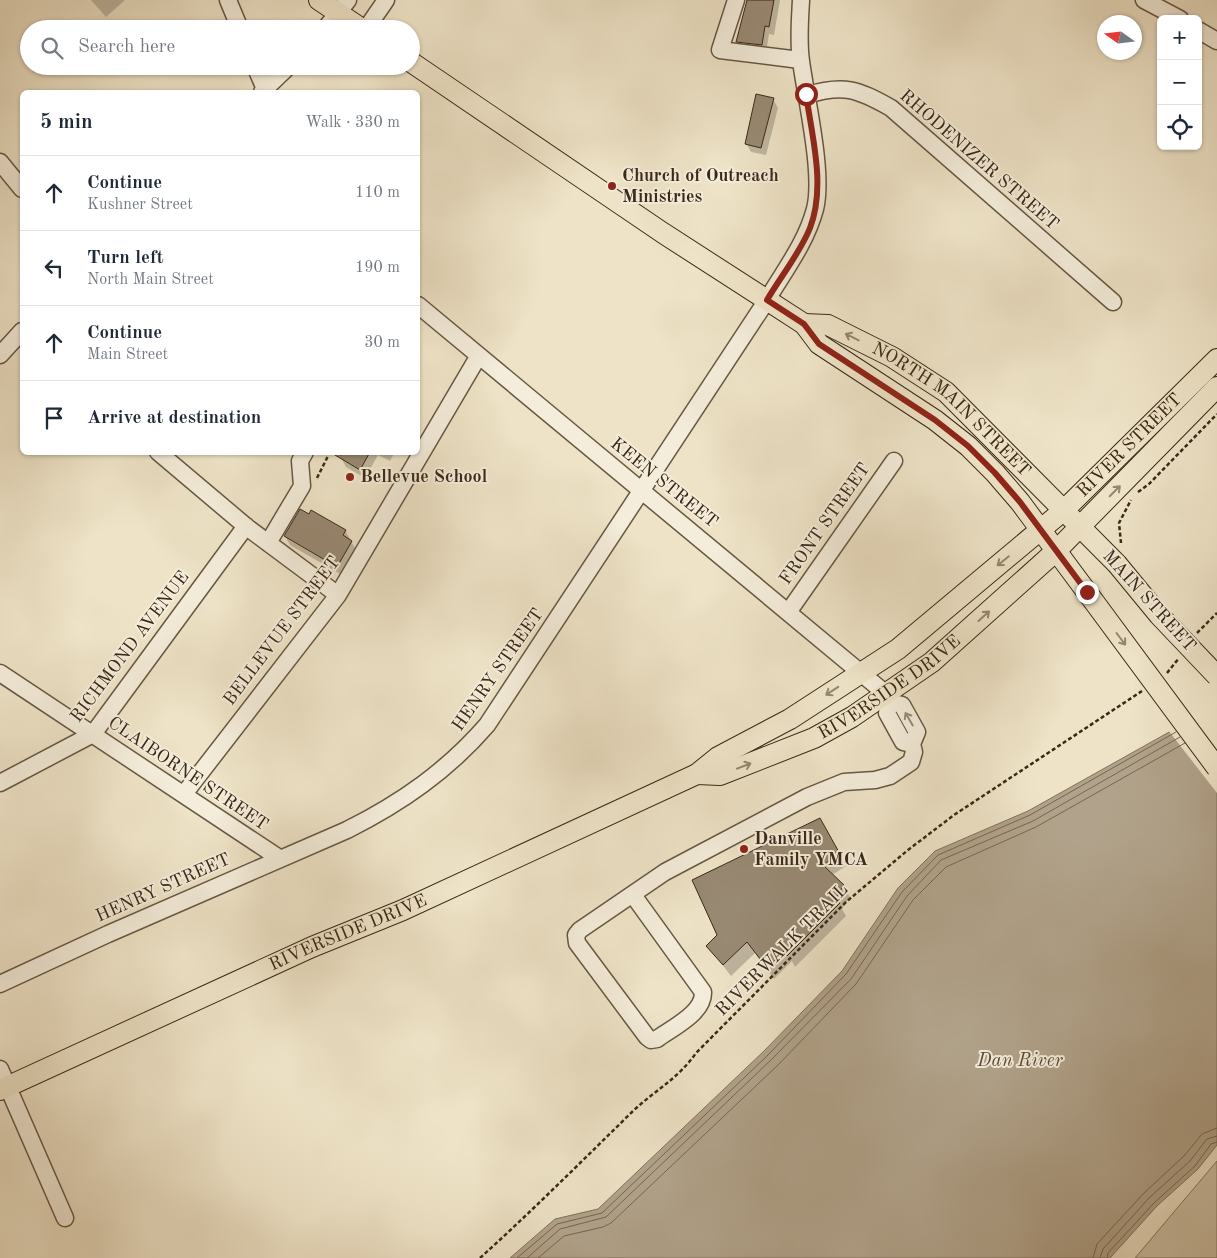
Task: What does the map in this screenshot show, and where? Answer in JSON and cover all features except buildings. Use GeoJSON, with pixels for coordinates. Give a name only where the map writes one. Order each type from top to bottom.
{"type":"FeatureCollection","features":[{"type":"Feature","properties":{"kind":"main road"},"geometry":{"type":"LineString","coordinates":[[319,0],[344,7],[355,20]]}},
{"type":"Feature","properties":{"kind":"main road","name":"NORTH MAIN STREET"},"geometry":{"type":"LineString","coordinates":[[420,68],[804,324],[819,344],[935,420],[968,446],[995,473],[1056,551]]}},
{"type":"Feature","properties":{"kind":"main road","name":"NORTH MAIN STREET"},"geometry":{"type":"LineString","coordinates":[[804,324],[828,325],[892,357],[946,392],[1081,526]]}},
{"type":"Feature","properties":{"kind":"main road","name":"RIVER STREET"},"geometry":{"type":"LineString","coordinates":[[1041,530],[1064,510],[1217,359]]}},
{"type":"Feature","properties":{"kind":"main road","name":"RIVER STREET"},"geometry":{"type":"LineString","coordinates":[[1056,551],[1217,387]]}},
{"type":"Feature","properties":{"kind":"main road","name":"MAIN STREET"},"geometry":{"type":"LineString","coordinates":[[1081,526],[1120,556],[1159,615],[1217,676]]}},
{"type":"Feature","properties":{"kind":"main road","name":"RIVERSIDE DRIVE"},"geometry":{"type":"LineString","coordinates":[[2,1081],[312,947],[403,910],[697,774],[718,757],[790,719],[898,649],[1041,530]]}},
{"type":"Feature","properties":{"kind":"main road"},"geometry":{"type":"LineString","coordinates":[[1056,551],[1217,768]]}},
{"type":"Feature","properties":{"kind":"main road","name":"RIVERSIDE DRIVE"},"geometry":{"type":"LineString","coordinates":[[697,774],[720,775],[787,749],[888,698],[932,662],[1056,551]]}},
{"type":"Feature","properties":{"kind":"street"},"geometry":{"type":"LineString","coordinates":[[228,0],[236,20]]}},
{"type":"Feature","properties":{"kind":"street"},"geometry":{"type":"LineString","coordinates":[[372,20],[386,0]]}},
{"type":"Feature","properties":{"kind":"street"},"geometry":{"type":"LineString","coordinates":[[736,0],[720,50],[800,60]]}},
{"type":"Feature","properties":{"kind":"street"},"geometry":{"type":"LineString","coordinates":[[801,0],[800,60],[806,94]]}},
{"type":"Feature","properties":{"kind":"street"},"geometry":{"type":"LineString","coordinates":[[1144,0],[1172,15]]}},
{"type":"Feature","properties":{"kind":"street"},"geometry":{"type":"LineString","coordinates":[[333,20],[344,7]]}},
{"type":"Feature","properties":{"kind":"street"},"geometry":{"type":"LineString","coordinates":[[1202,32],[1217,41]]}},
{"type":"Feature","properties":{"kind":"street"},"geometry":{"type":"LineString","coordinates":[[259,75],[263,90]]}},
{"type":"Feature","properties":{"kind":"street"},"geometry":{"type":"LineString","coordinates":[[264,90],[280,75]]}},
{"type":"Feature","properties":{"kind":"street","name":"RHODENIZER STREET"},"geometry":{"type":"LineString","coordinates":[[806,94],[836,88],[853,90],[869,95],[890,108],[1113,302]]}},
{"type":"Feature","properties":{"kind":"street","name":"HENRY STREET"},"geometry":{"type":"LineString","coordinates":[[0,984],[279,858],[347,830],[384,811],[414,792],[468,747],[501,706],[799,250],[810,228],[818,195],[806,94]]}},
{"type":"Feature","properties":{"kind":"street"},"geometry":{"type":"LineString","coordinates":[[0,162],[20,187]]}},
{"type":"Feature","properties":{"kind":"street","name":"KEEN STREET"},"geometry":{"type":"LineString","coordinates":[[420,307],[478,357],[789,611],[861,672],[888,698],[902,705],[917,732],[912,744],[914,752],[912,762],[890,776],[844,782],[807,797],[665,872],[633,895]]}},
{"type":"Feature","properties":{"kind":"street"},"geometry":{"type":"LineString","coordinates":[[0,355],[20,337]]}},
{"type":"Feature","properties":{"kind":"street","name":"BELLEVUE STREET"},"geometry":{"type":"LineString","coordinates":[[184,794],[338,595],[478,357]]}},
{"type":"Feature","properties":{"kind":"street"},"geometry":{"type":"LineString","coordinates":[[162,455],[246,526],[338,595]]}},
{"type":"Feature","properties":{"kind":"street"},"geometry":{"type":"LineString","coordinates":[[268,543],[302,486],[300,461],[303,455]]}},
{"type":"Feature","properties":{"kind":"street","name":"FRONT STREET"},"geometry":{"type":"LineString","coordinates":[[789,611],[894,461]]}},
{"type":"Feature","properties":{"kind":"street","name":"RICHMOND AVENUE"},"geometry":{"type":"LineString","coordinates":[[0,783],[93,734],[246,526]]}},
{"type":"Feature","properties":{"kind":"street","name":"CLAIBORNE STREET"},"geometry":{"type":"LineString","coordinates":[[0,673],[279,858]]}},
{"type":"Feature","properties":{"kind":"street"},"geometry":{"type":"LineString","coordinates":[[633,895],[703,992],[703,999],[697,1009],[657,1039],[652,1040],[647,1037],[577,943],[576,935],[580,930],[633,895]]}},
{"type":"Feature","properties":{"kind":"street"},"geometry":{"type":"LineString","coordinates":[[2,1081],[65,1218]]}},
{"type":"Feature","properties":{"kind":"path"},"geometry":{"type":"LineString","coordinates":[[1120,556],[1119,523],[1130,501],[1217,414]]}},
{"type":"Feature","properties":{"kind":"path"},"geometry":{"type":"LineString","coordinates":[[302,486],[310,491],[328,455]]}},
{"type":"Feature","properties":{"kind":"path"},"geometry":{"type":"LineString","coordinates":[[1194,637],[1217,613]]}},
{"type":"Feature","properties":{"kind":"path"},"geometry":{"type":"LineString","coordinates":[[1161,677],[1183,653]]}},
{"type":"Feature","properties":{"kind":"path","name":"RIVERWALK TRAIL"},"geometry":{"type":"LineString","coordinates":[[480,1258],[581,1164],[645,1100],[680,1074],[696,1053],[852,897],[954,815],[1147,686]]}},
{"type":"Feature","properties":{"kind":"shaded area"},"geometry":{"type":"Polygon","coordinates":[[[1217,1161],[1217,1258],[1135,1258],[1217,1161]]]}},
{"type":"Feature","properties":{"kind":"water","name":"Dan River"},"geometry":{"type":"Polygon","coordinates":[[[1217,678],[1217,1145],[1198,1169],[1157,1206],[1110,1258],[510,1258],[555,1219],[598,1209],[764,1051],[842,971],[898,888],[935,851],[1028,811],[1171,731],[1217,678]]]}},
{"type":"Feature","properties":{"kind":"pier"},"geometry":{"type":"Polygon","coordinates":[[[1217,676],[1217,793],[1168,730],[1203,686],[1217,676]]]}},
{"type":"Feature","properties":{"kind":"place","name":"Church of Outreach Ministries"},"geometry":{"type":"Point","coordinates":[612,186]}},
{"type":"Feature","properties":{"kind":"place","name":"Bellevue School"},"geometry":{"type":"Point","coordinates":[350,477]}},
{"type":"Feature","properties":{"kind":"place","name":"Danville Family YMCA"},"geometry":{"type":"Point","coordinates":[744,849]}},
{"type":"Feature","properties":{"kind":"route"},"geometry":{"type":"LineString","coordinates":[[806,94],[815,158],[818,195],[816,208],[810,228],[799,250],[786,267],[767,300],[804,324],[819,344],[900,396],[968,446],[1020,502],[1087,592]]}}]}
